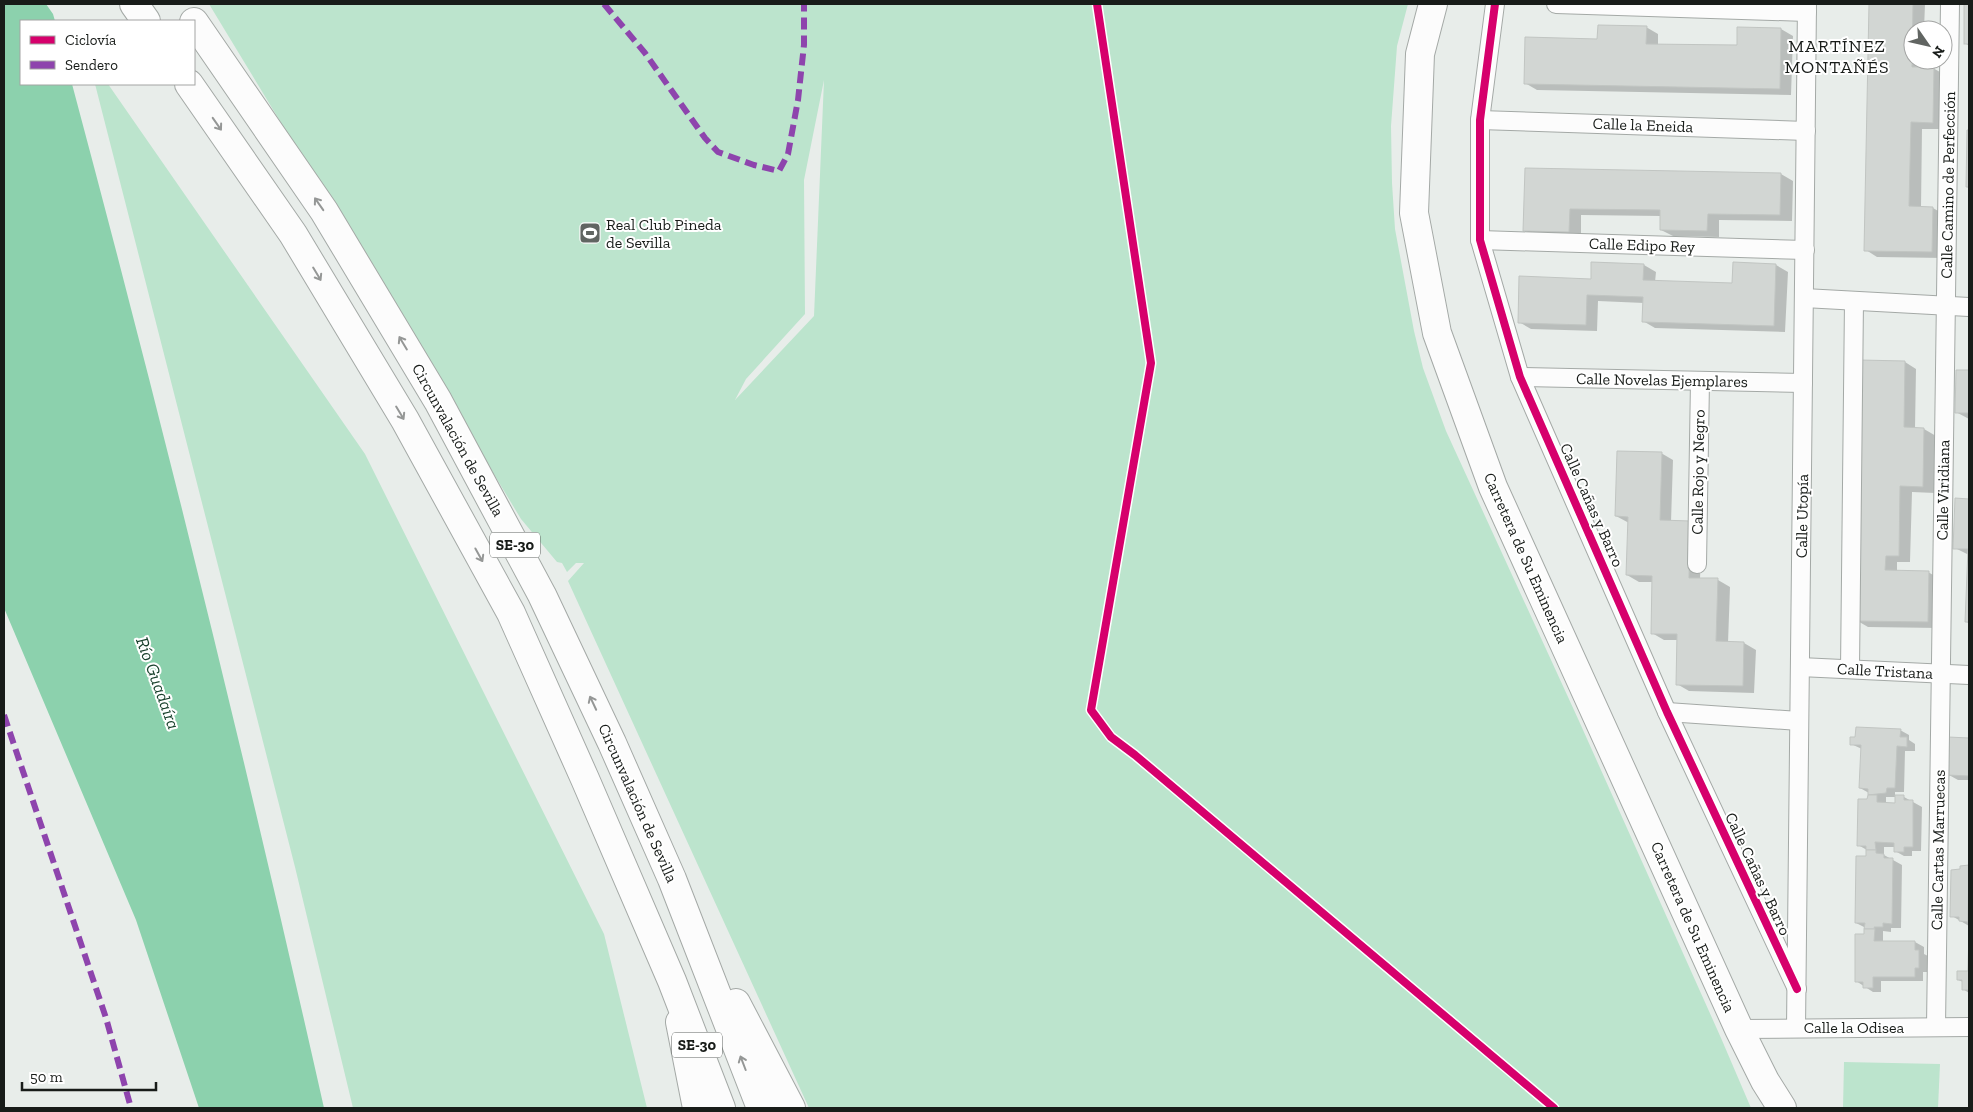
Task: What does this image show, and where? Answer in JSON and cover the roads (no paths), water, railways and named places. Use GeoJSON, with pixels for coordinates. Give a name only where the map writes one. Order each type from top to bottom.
{"type":"FeatureCollection","features":[{"type":"Feature","properties":{"kind":"main road"},"geometry":{"type":"LineString","coordinates":[[134,4],[145,20]]}},
{"type":"Feature","properties":{"kind":"main road","name":"Circunvalación de Sevilla"},"geometry":{"type":"LineString","coordinates":[[181,4],[192,20]]}},
{"type":"Feature","properties":{"kind":"main road","name":"Carretera de Su Eminencia"},"geometry":{"type":"LineString","coordinates":[[1433,4],[1420,54],[1414,213],[1437,333],[1493,487],[1776,1108]]}},
{"type":"Feature","properties":{"kind":"main road","name":"Circunvalación de Sevilla"},"geometry":{"type":"LineString","coordinates":[[195,25],[324,211],[438,401],[542,595],[612,743],[672,879],[760,1108]]}},
{"type":"Feature","properties":{"kind":"main road","name":"SE-30"},"geometry":{"type":"LineString","coordinates":[[190,85],[293,234],[405,420],[510,613],[589,788],[672,981],[721,1108]]}},
{"type":"Feature","properties":{"kind":"main road"},"geometry":{"type":"LineString","coordinates":[[672,879],[791,1108]]}},
{"type":"Feature","properties":{"kind":"main road"},"geometry":{"type":"LineString","coordinates":[[672,981],[697,1108]]}},
{"type":"Feature","properties":{"kind":"main road","name":"Carretera de Su Eminencia"},"geometry":{"type":"LineString","coordinates":[[1765,1081],[1782,1108]]}},
{"type":"Feature","properties":{"kind":"street","name":"Calle Cañas y Barro"},"geometry":{"type":"LineString","coordinates":[[1495,4],[1480,120],[1480,240],[1520,377],[1667,712],[1796,989]]}},
{"type":"Feature","properties":{"kind":"street"},"geometry":{"type":"LineString","coordinates":[[1556,4],[1807,8]]}},
{"type":"Feature","properties":{"kind":"street","name":"Calle Camino de Perfección"},"geometry":{"type":"LineString","coordinates":[[1946,307],[1950,4]]}},
{"type":"Feature","properties":{"kind":"street","name":"Calle Utopía"},"geometry":{"type":"LineString","coordinates":[[1796,1028],[1807,8]]}},
{"type":"Feature","properties":{"kind":"street","name":"Calle la Eneida"},"geometry":{"type":"LineString","coordinates":[[1480,120],[1806,131]]}},
{"type":"Feature","properties":{"kind":"street","name":"Calle Edipo Rey"},"geometry":{"type":"LineString","coordinates":[[1480,240],[1805,250]]}},
{"type":"Feature","properties":{"kind":"street"},"geometry":{"type":"LineString","coordinates":[[1804,298],[1969,307]]}},
{"type":"Feature","properties":{"kind":"street"},"geometry":{"type":"LineString","coordinates":[[1850,669],[1854,301]]}},
{"type":"Feature","properties":{"kind":"street","name":"Calle Viridiana"},"geometry":{"type":"LineString","coordinates":[[1941,674],[1946,307]]}},
{"type":"Feature","properties":{"kind":"street","name":"Calle Novelas Ejemplares"},"geometry":{"type":"LineString","coordinates":[[1520,377],[1803,383]]}},
{"type":"Feature","properties":{"kind":"street","name":"Calle Rojo y Negro"},"geometry":{"type":"LineString","coordinates":[[1697,564],[1700,381]]}},
{"type":"Feature","properties":{"kind":"street","name":"Calle Tristana"},"geometry":{"type":"LineString","coordinates":[[1800,667],[1969,675]]}},
{"type":"Feature","properties":{"kind":"street","name":"Calle Cartas Marruecas"},"geometry":{"type":"LineString","coordinates":[[1936,1027],[1941,674]]}},
{"type":"Feature","properties":{"kind":"street"},"geometry":{"type":"LineString","coordinates":[[1667,712],[1799,721]]}},
{"type":"Feature","properties":{"kind":"street","name":"Calle la Odisea"},"geometry":{"type":"LineString","coordinates":[[1739,1029],[1969,1027]]}},
{"type":"Feature","properties":{"kind":"water","name":"Río Guadaíra"},"geometry":{"type":"Polygon","coordinates":[[[4,4],[46,4],[55,20],[20,20],[20,85],[72,85],[139,339],[203,595],[265,851],[324,1108],[199,1108],[136,920],[4,608],[4,4]]]}},
{"type":"Feature","properties":{"kind":"place","name":"Real Club Pineda de Sevilla"},"geometry":{"type":"Point","coordinates":[590,233]}},
{"type":"Feature","properties":{"kind":"district","name":"MARTÍNEZ MONTAÑÉS"},"geometry":{"type":"Point","coordinates":[1837,56]}}]}
